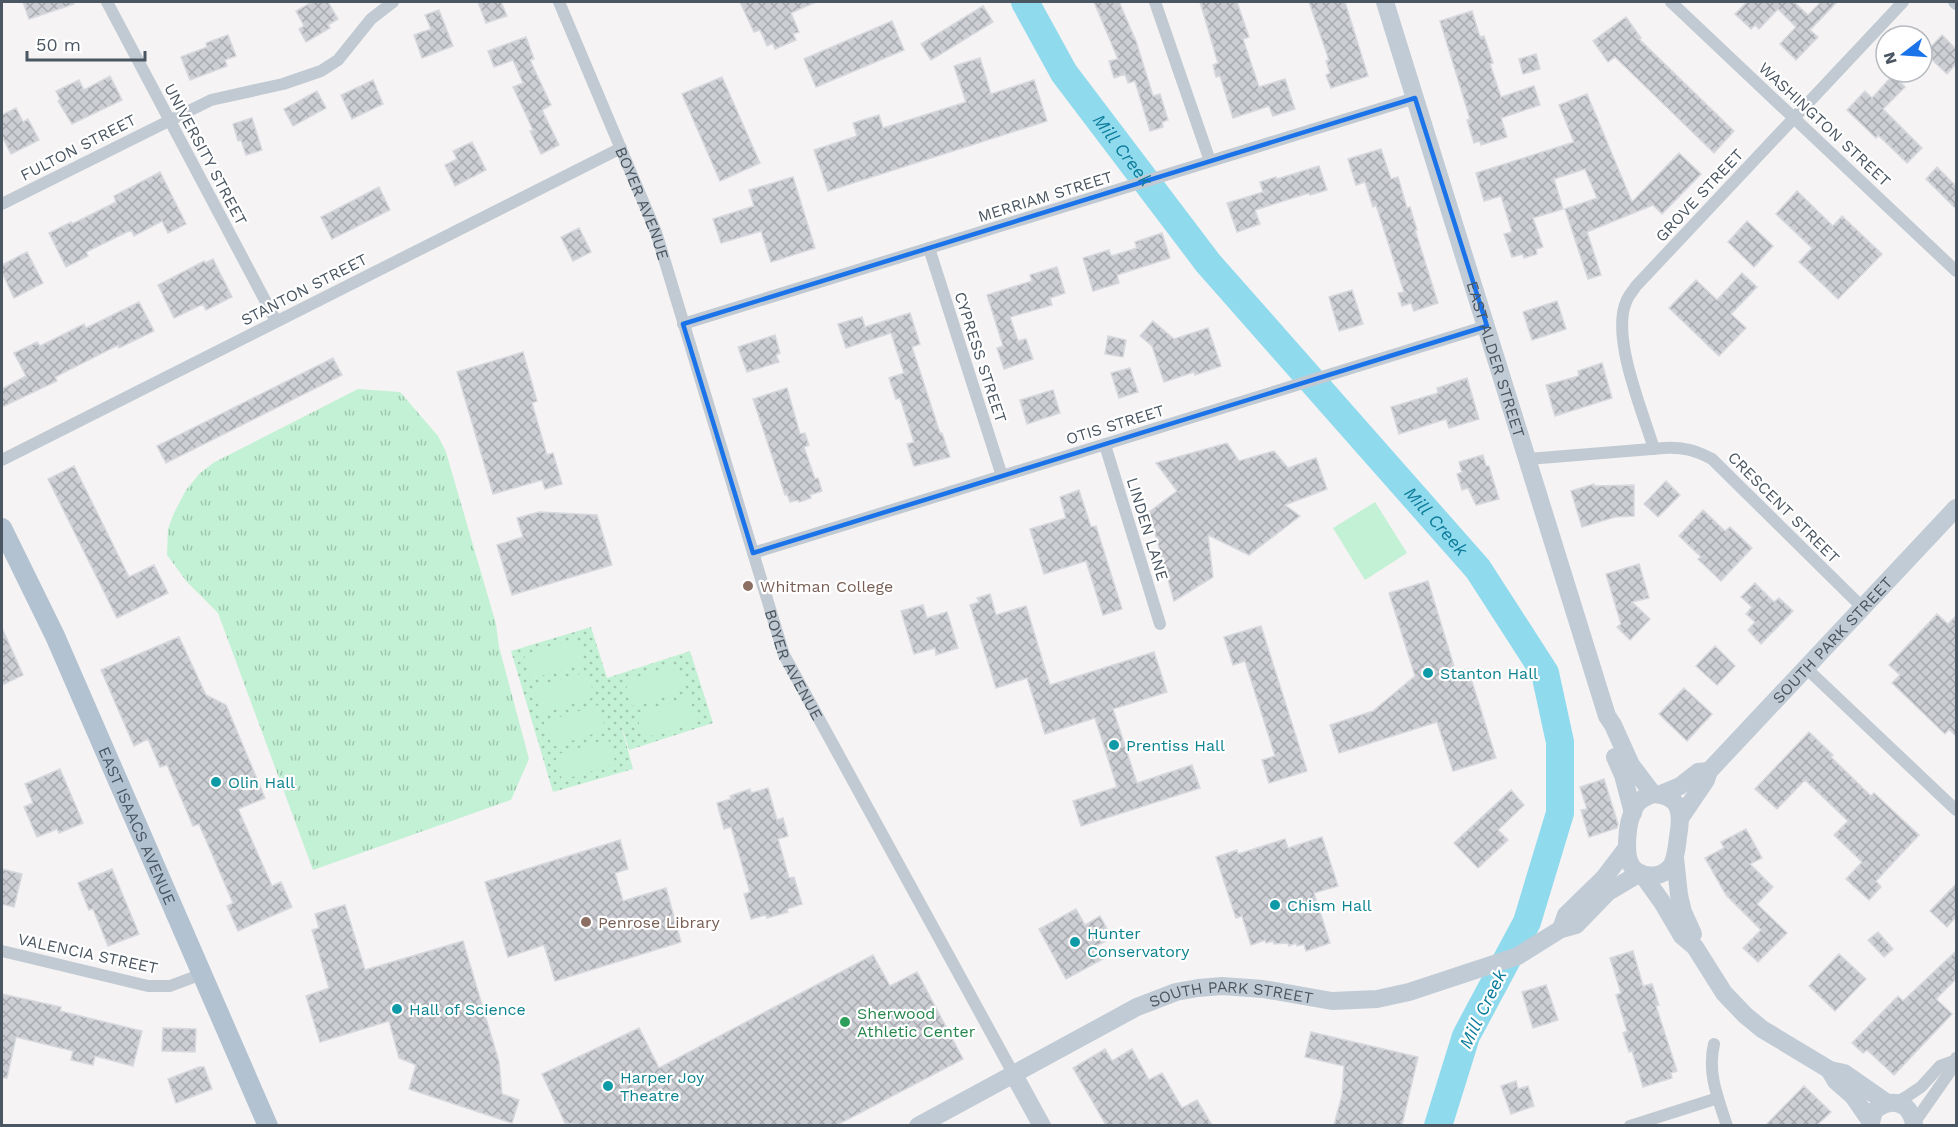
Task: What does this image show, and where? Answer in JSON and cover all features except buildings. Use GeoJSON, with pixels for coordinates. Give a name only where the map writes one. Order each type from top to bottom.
{"type":"FeatureCollection","features":[{"type":"Feature","properties":{"kind":"main road","name":"EAST ALDER STREET"},"geometry":{"type":"LineString","coordinates":[[1385,2],[1607,716],[1631,765],[1657,794]]}},
{"type":"Feature","properties":{"kind":"main road","name":"SOUTH PARK STREET"},"geometry":{"type":"LineString","coordinates":[[1681,817],[1706,780],[1709,771],[1956,508]]}},
{"type":"Feature","properties":{"kind":"main road","name":"EAST ISAACS AVENUE"},"geometry":{"type":"LineString","coordinates":[[2,528],[55,636],[268,1125]]}},
{"type":"Feature","properties":{"kind":"main road","name":"EAST ALDER STREET"},"geometry":{"type":"LineString","coordinates":[[1607,716],[1604,729],[1623,775],[1633,813]]}},
{"type":"Feature","properties":{"kind":"main road","name":"SOUTH PARK STREET"},"geometry":{"type":"LineString","coordinates":[[1657,794],[1680,786],[1698,772],[1709,771]]}},
{"type":"Feature","properties":{"kind":"main road"},"geometry":{"type":"LineString","coordinates":[[1695,947],[1692,930],[1683,912],[1679,895],[1675,858],[1681,817],[1675,802],[1657,794],[1639,801],[1633,813],[1626,849],[1630,864],[1641,874],[1662,902],[1682,936],[1695,947],[1724,993],[1762,1029],[1830,1070],[1844,1074],[1891,1103],[1908,1110],[1914,1124]]}},
{"type":"Feature","properties":{"kind":"main road","name":"SOUTH PARK STREET"},"geometry":{"type":"LineString","coordinates":[[1561,929],[1566,915],[1604,878],[1626,849]]}},
{"type":"Feature","properties":{"kind":"main road"},"geometry":{"type":"LineString","coordinates":[[1641,874],[1658,875],[1666,871],[1675,858]]}},
{"type":"Feature","properties":{"kind":"main road","name":"SOUTH PARK STREET"},"geometry":{"type":"LineString","coordinates":[[918,1125],[1137,1007],[1187,990],[1222,986],[1243,987],[1332,1001],[1354,1001],[1394,995],[1504,962],[1532,949],[1561,929],[1576,925],[1608,892],[1641,874]]}},
{"type":"Feature","properties":{"kind":"main road"},"geometry":{"type":"LineString","coordinates":[[1830,1070],[1836,1081],[1853,1096],[1870,1124]]}},
{"type":"Feature","properties":{"kind":"main road","name":"BOYER AVENUE"},"geometry":{"type":"LineString","coordinates":[[1013,1073],[1042,1125]]}},
{"type":"Feature","properties":{"kind":"main road"},"geometry":{"type":"LineString","coordinates":[[1870,1124],[1875,1112],[1891,1103]]}},
{"type":"Feature","properties":{"kind":"street","name":"UNIVERSITY STREET"},"geometry":{"type":"LineString","coordinates":[[107,2],[276,321]]}},
{"type":"Feature","properties":{"kind":"street","name":"FULTON STREET"},"geometry":{"type":"LineString","coordinates":[[2,204],[211,100],[283,84],[321,71],[338,60],[371,19],[393,2]]}},
{"type":"Feature","properties":{"kind":"street","name":"BOYER AVENUE"},"geometry":{"type":"LineString","coordinates":[[559,2],[656,232],[790,669],[1013,1073]]}},
{"type":"Feature","properties":{"kind":"street"},"geometry":{"type":"LineString","coordinates":[[1155,2],[1210,161]]}},
{"type":"Feature","properties":{"kind":"street","name":"WASHINGTON STREET"},"geometry":{"type":"LineString","coordinates":[[1671,2],[1956,271]]}},
{"type":"Feature","properties":{"kind":"street","name":"GROVE STREET"},"geometry":{"type":"LineString","coordinates":[[1654,449],[1626,357],[1622,319],[1626,302],[1636,286],[1903,2]]}},
{"type":"Feature","properties":{"kind":"street","name":"MERRIAM STREET"},"geometry":{"type":"LineString","coordinates":[[683,324],[1416,98]]}},
{"type":"Feature","properties":{"kind":"street","name":"STANTON STREET"},"geometry":{"type":"LineString","coordinates":[[2,460],[621,148]]}},
{"type":"Feature","properties":{"kind":"street","name":"CYPRESS STREET"},"geometry":{"type":"LineString","coordinates":[[929,248],[1002,476]]}},
{"type":"Feature","properties":{"kind":"street","name":"OTIS STREET"},"geometry":{"type":"LineString","coordinates":[[753,553],[1487,326]]}},
{"type":"Feature","properties":{"kind":"street","name":"LINDEN LANE"},"geometry":{"type":"LineString","coordinates":[[1105,445],[1160,624]]}},
{"type":"Feature","properties":{"kind":"street","name":"CRESCENT STREET"},"geometry":{"type":"LineString","coordinates":[[1528,459],[1683,447],[1698,451],[1712,459],[1863,608]]}},
{"type":"Feature","properties":{"kind":"street"},"geometry":{"type":"LineString","coordinates":[[1806,668],[1956,810]]}},
{"type":"Feature","properties":{"kind":"street","name":"VALENCIA STREET"},"geometry":{"type":"LineString","coordinates":[[2,951],[156,987],[179,983],[202,974]]}},
{"type":"Feature","properties":{"kind":"street"},"geometry":{"type":"LineString","coordinates":[[1714,1044],[1710,1058],[1711,1075],[1727,1125]]}},
{"type":"Feature","properties":{"kind":"street"},"geometry":{"type":"LineString","coordinates":[[1891,1103],[1921,1087],[1940,1066],[1955,1060]]}},
{"type":"Feature","properties":{"kind":"street"},"geometry":{"type":"LineString","coordinates":[[1914,1124],[1949,1073],[1955,1060]]}},
{"type":"Feature","properties":{"kind":"street"},"geometry":{"type":"LineString","coordinates":[[1630,1125],[1718,1098]]}},
{"type":"Feature","properties":{"kind":"highlighted area"},"geometry":{"type":"Polygon","coordinates":[[[1415,98],[1487,326],[753,553],[683,324],[1415,98]]]}},
{"type":"Feature","properties":{"kind":"green space"},"geometry":{"type":"Polygon","coordinates":[[[358,389],[400,392],[438,436],[446,452],[496,624],[499,647],[529,759],[511,800],[313,870],[218,613],[187,582],[167,555],[168,529],[186,490],[199,474],[213,463],[358,389]]]}},
{"type":"Feature","properties":{"kind":"green space"},"geometry":{"type":"Polygon","coordinates":[[[1375,502],[1407,553],[1365,580],[1333,528],[1375,502]]]}},
{"type":"Feature","properties":{"kind":"green space"},"geometry":{"type":"Polygon","coordinates":[[[591,627],[607,678],[690,651],[713,723],[629,750],[620,721],[633,769],[553,792],[511,651],[591,627]]]}},
{"type":"Feature","properties":{"kind":"green space"},"geometry":{"type":"Polygon","coordinates":[[[577,639],[585,663],[531,679],[524,655],[577,639]]]}},
{"type":"Feature","properties":{"kind":"green space"},"geometry":{"type":"Polygon","coordinates":[[[678,665],[686,690],[632,706],[625,681],[678,665]]]}},
{"type":"Feature","properties":{"kind":"green space"},"geometry":{"type":"Polygon","coordinates":[[[587,672],[595,697],[541,713],[534,688],[587,672]]]}},
{"type":"Feature","properties":{"kind":"green space"},"geometry":{"type":"Polygon","coordinates":[[[689,697],[697,722],[643,738],[636,713],[689,697]]]}},
{"type":"Feature","properties":{"kind":"green space"},"geometry":{"type":"Polygon","coordinates":[[[598,705],[606,730],[552,747],[544,722],[598,705]]]}},
{"type":"Feature","properties":{"kind":"green space"},"geometry":{"type":"Polygon","coordinates":[[[608,739],[616,764],[562,780],[555,755],[608,739]]]}},
{"type":"Feature","properties":{"kind":"waterway","name":"Mill Creek"},"geometry":{"type":"LineString","coordinates":[[1025,2],[1064,73],[1208,263],[1478,569],[1545,673],[1560,742],[1560,813],[1527,922],[1466,1036],[1438,1126]]}},
{"type":"Feature","properties":{"kind":"place","name":"Whitman College"},"geometry":{"type":"Point","coordinates":[748,586]}},
{"type":"Feature","properties":{"kind":"place","name":"Stanton Hall"},"geometry":{"type":"Point","coordinates":[1428,673]}},
{"type":"Feature","properties":{"kind":"place","name":"Prentiss Hall"},"geometry":{"type":"Point","coordinates":[1114,745]}},
{"type":"Feature","properties":{"kind":"place","name":"Olin Hall"},"geometry":{"type":"Point","coordinates":[216,782]}},
{"type":"Feature","properties":{"kind":"place","name":"Chism Hall"},"geometry":{"type":"Point","coordinates":[1275,905]}},
{"type":"Feature","properties":{"kind":"place","name":"Penrose Library"},"geometry":{"type":"Point","coordinates":[586,922]}},
{"type":"Feature","properties":{"kind":"place","name":"Hunter Conservatory"},"geometry":{"type":"Point","coordinates":[1075,942]}},
{"type":"Feature","properties":{"kind":"place","name":"Hall of Science"},"geometry":{"type":"Point","coordinates":[397,1009]}},
{"type":"Feature","properties":{"kind":"place","name":"Sherwood Athletic Center"},"geometry":{"type":"Point","coordinates":[845,1022]}},
{"type":"Feature","properties":{"kind":"place","name":"Harper Joy Theatre"},"geometry":{"type":"Point","coordinates":[608,1086]}}]}
